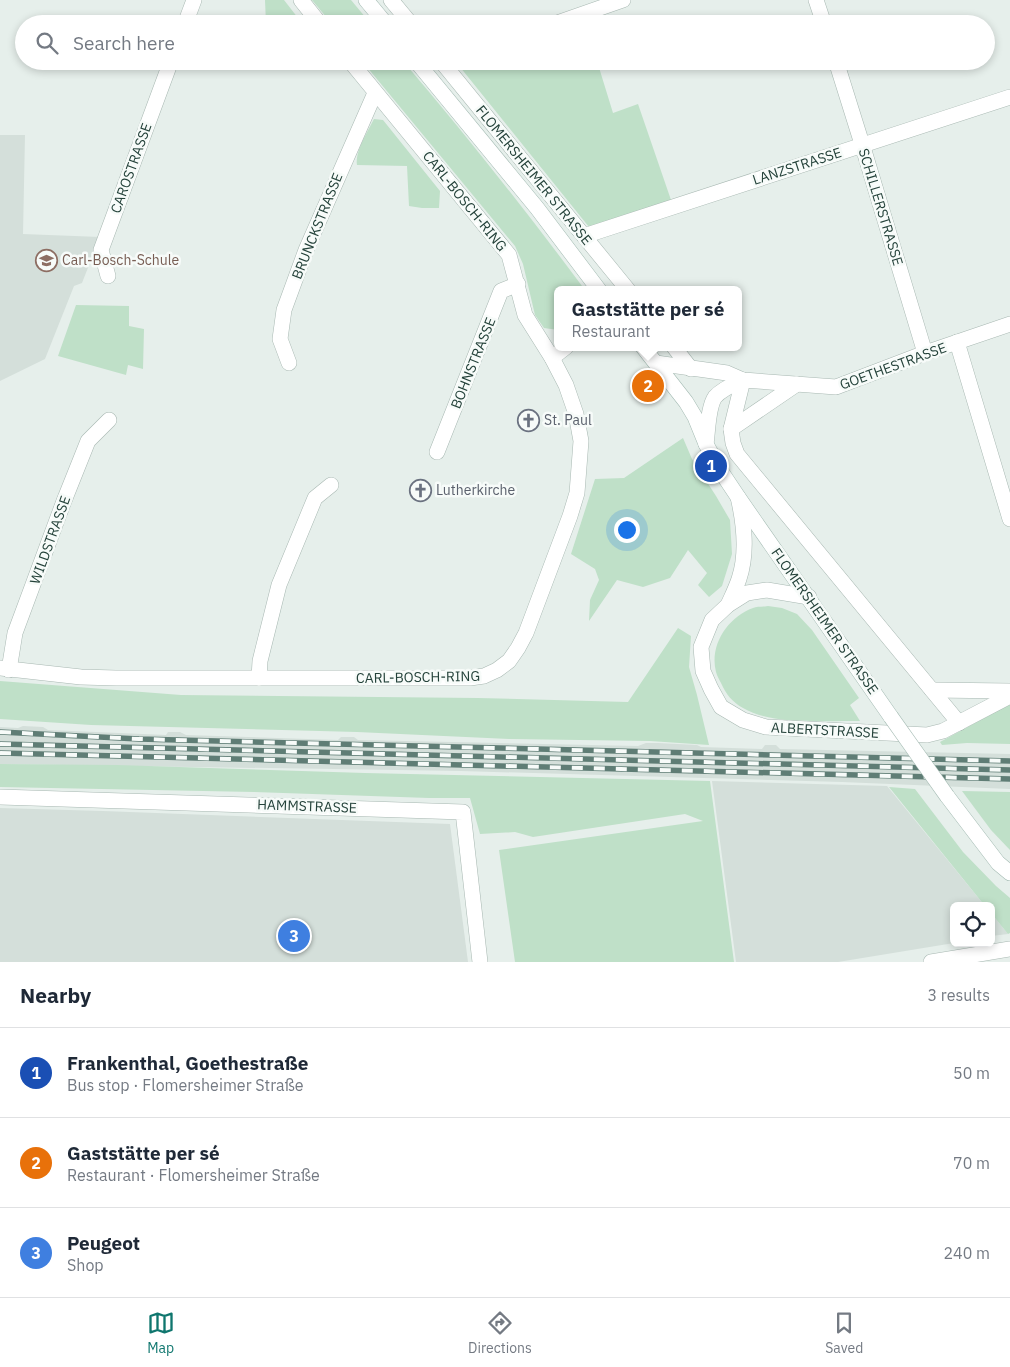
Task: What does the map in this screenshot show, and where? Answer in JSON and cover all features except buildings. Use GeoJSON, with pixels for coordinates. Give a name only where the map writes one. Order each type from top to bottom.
{"type":"FeatureCollection","features":[{"type":"Feature","properties":{"kind":"street"},"geometry":{"type":"LineString","coordinates":[[188,15],[194,0]]}},
{"type":"Feature","properties":{"kind":"street"},"geometry":{"type":"LineString","coordinates":[[301,0],[313,15]]}},
{"type":"Feature","properties":{"kind":"street"},"geometry":{"type":"LineString","coordinates":[[366,0],[378,15]]}},
{"type":"Feature","properties":{"kind":"street"},"geometry":{"type":"LineString","coordinates":[[392,0],[404,15]]}},
{"type":"Feature","properties":{"kind":"street"},"geometry":{"type":"LineString","coordinates":[[580,15],[623,0]]}},
{"type":"Feature","properties":{"kind":"street"},"geometry":{"type":"LineString","coordinates":[[816,0],[821,15]]}},
{"type":"Feature","properties":{"kind":"street","name":"CAROSTRASSE"},"geometry":{"type":"LineString","coordinates":[[108,276],[101,250],[168,70]]}},
{"type":"Feature","properties":{"kind":"street","name":"CARL-BOSCH-RING"},"geometry":{"type":"LineString","coordinates":[[5,669],[81,677],[470,678],[484,676],[497,670],[509,661],[518,648],[526,633],[577,493],[581,440],[576,414],[566,385],[552,358],[525,315],[509,255],[357,70]]}},
{"type":"Feature","properties":{"kind":"street","name":"FLOMERSHEIMER STRASSE"},"geometry":{"type":"LineString","coordinates":[[423,70],[537,208],[596,286]]}},
{"type":"Feature","properties":{"kind":"street","name":"FLOMERSHEIMER STRASSE"},"geometry":{"type":"LineString","coordinates":[[449,70],[625,286]]}},
{"type":"Feature","properties":{"kind":"street","name":"SCHILLERSTRASSE"},"geometry":{"type":"LineString","coordinates":[[839,70],[925,353]]}},
{"type":"Feature","properties":{"kind":"street","name":"BRUNCKSTRASSE"},"geometry":{"type":"LineString","coordinates":[[289,363],[280,339],[284,310],[310,242],[375,93]]}},
{"type":"Feature","properties":{"kind":"street","name":"LANZSTRASSE"},"geometry":{"type":"LineString","coordinates":[[584,236],[1010,97]]}},
{"type":"Feature","properties":{"kind":"street","name":"BOHNSTRASSE"},"geometry":{"type":"LineString","coordinates":[[437,452],[501,291],[518,284]]}},
{"type":"Feature","properties":{"kind":"street","name":"GOETHESTRASSE"},"geometry":{"type":"LineString","coordinates":[[656,363],[727,373],[743,380],[836,387],[925,353],[1010,324]]}},
{"type":"Feature","properties":{"kind":"street"},"geometry":{"type":"LineString","coordinates":[[957,342],[1010,519]]}},
{"type":"Feature","properties":{"kind":"street"},"geometry":{"type":"LineString","coordinates":[[552,358],[561,351]]}},
{"type":"Feature","properties":{"kind":"street","name":"FLOMERSHEIMER STRASSE"},"geometry":{"type":"LineString","coordinates":[[646,351],[686,402],[720,470],[946,796],[998,863],[1010,873]]}},
{"type":"Feature","properties":{"kind":"street"},"geometry":{"type":"LineString","coordinates":[[677,351],[691,369]]}},
{"type":"Feature","properties":{"kind":"street"},"geometry":{"type":"LineString","coordinates":[[706,444],[711,406],[716,397],[724,390],[743,380]]}},
{"type":"Feature","properties":{"kind":"street"},"geometry":{"type":"LineString","coordinates":[[743,380],[731,429],[737,454],[959,724]]}},
{"type":"Feature","properties":{"kind":"street"},"geometry":{"type":"LineString","coordinates":[[731,429],[797,384]]}},
{"type":"Feature","properties":{"kind":"street","name":"WILDSTRASSE"},"geometry":{"type":"LineString","coordinates":[[5,669],[15,633],[88,441],[109,420]]}},
{"type":"Feature","properties":{"kind":"street"},"geometry":{"type":"LineString","coordinates":[[259,678],[260,661],[279,585],[315,498],[331,485]]}},
{"type":"Feature","properties":{"kind":"street","name":"ALBERTSTRASSE"},"geometry":{"type":"LineString","coordinates":[[728,604],[740,577],[744,550],[743,521],[738,496]]}},
{"type":"Feature","properties":{"kind":"street","name":"ALBERTSTRASSE"},"geometry":{"type":"LineString","coordinates":[[809,597],[767,590],[747,593],[728,604],[712,620],[701,647],[703,671],[721,707],[743,720],[766,727],[927,735],[959,724],[1010,696]]}},
{"type":"Feature","properties":{"kind":"street"},"geometry":{"type":"LineString","coordinates":[[932,690],[1010,691]]}},
{"type":"Feature","properties":{"kind":"street","name":"HAMMSTRASSE"},"geometry":{"type":"LineString","coordinates":[[0,798],[463,812],[480,962]]}},
{"type":"Feature","properties":{"kind":"street"},"geometry":{"type":"LineString","coordinates":[[931,962],[1010,949]]}},
{"type":"Feature","properties":{"kind":"shaded area","name":"Carl-Bosch-Schule"},"geometry":{"type":"Polygon","coordinates":[[[0,135],[25,135],[23,234],[100,237],[82,283],[74,286],[45,359],[0,381],[0,135]]]}},
{"type":"Feature","properties":{"kind":"shaded area"},"geometry":{"type":"Polygon","coordinates":[[[23,726],[43,727],[48,730],[166,735],[168,732],[180,732],[186,735],[338,740],[341,737],[354,737],[358,740],[638,746],[646,743],[658,743],[697,745],[701,747],[762,749],[765,745],[776,745],[780,749],[1010,754],[1010,789],[461,771],[0,764],[0,727],[18,728],[23,726]]]}},
{"type":"Feature","properties":{"kind":"shaded area"},"geometry":{"type":"Polygon","coordinates":[[[712,781],[887,786],[982,902],[950,902],[950,944],[838,962],[736,962],[712,781]]]}},
{"type":"Feature","properties":{"kind":"shaded area"},"geometry":{"type":"Polygon","coordinates":[[[0,808],[450,824],[468,962],[0,962],[0,808]]]}},
{"type":"Feature","properties":{"kind":"shaded area"},"geometry":{"type":"Polygon","coordinates":[[[995,918],[1008,934],[995,936],[995,918]]]}},
{"type":"Feature","properties":{"kind":"green space"},"geometry":{"type":"Polygon","coordinates":[[[265,0],[284,0],[296,15],[266,15],[265,0]]]}},
{"type":"Feature","properties":{"kind":"green space"},"geometry":{"type":"Polygon","coordinates":[[[312,0],[351,0],[364,15],[324,15],[312,0]]]}},
{"type":"Feature","properties":{"kind":"green space"},"geometry":{"type":"Polygon","coordinates":[[[369,70],[411,70],[496,174],[582,286],[554,286],[554,329],[544,328],[535,315],[523,264],[515,246],[369,70]]]}},
{"type":"Feature","properties":{"kind":"green space"},"geometry":{"type":"Polygon","coordinates":[[[462,70],[600,70],[613,113],[638,104],[671,200],[589,227],[462,70]]]}},
{"type":"Feature","properties":{"kind":"green space"},"geometry":{"type":"Polygon","coordinates":[[[374,119],[383,120],[440,191],[439,208],[409,206],[407,166],[357,165],[360,147],[374,119]]]}},
{"type":"Feature","properties":{"kind":"green space"},"geometry":{"type":"Polygon","coordinates":[[[76,305],[129,306],[129,326],[144,329],[143,369],[128,365],[126,375],[58,356],[76,305]]]}},
{"type":"Feature","properties":{"kind":"green space"},"geometry":{"type":"Polygon","coordinates":[[[683,438],[692,459],[730,520],[732,554],[722,586],[709,597],[698,585],[707,573],[688,550],[670,578],[643,587],[617,580],[589,621],[590,600],[599,580],[595,569],[571,554],[595,479],[624,478],[683,438]]]}},
{"type":"Feature","properties":{"kind":"green space"},"geometry":{"type":"Polygon","coordinates":[[[755,607],[782,608],[797,614],[812,630],[859,698],[850,705],[860,721],[784,720],[755,714],[743,708],[730,697],[716,672],[715,652],[718,642],[728,625],[744,612],[755,607]]]}},
{"type":"Feature","properties":{"kind":"green space"},"geometry":{"type":"Polygon","coordinates":[[[678,628],[691,636],[689,667],[709,745],[650,741],[509,739],[357,732],[91,725],[0,719],[0,681],[181,695],[478,698],[628,702],[678,628]]]}},
{"type":"Feature","properties":{"kind":"green space"},"geometry":{"type":"Polygon","coordinates":[[[1010,704],[1010,744],[967,743],[942,745],[940,742],[1010,704]]]}},
{"type":"Feature","properties":{"kind":"green space"},"geometry":{"type":"Polygon","coordinates":[[[0,764],[118,765],[710,781],[734,962],[515,962],[499,850],[703,821],[685,814],[533,837],[515,832],[480,834],[470,798],[0,787],[0,764]]]}},
{"type":"Feature","properties":{"kind":"green space"},"geometry":{"type":"Polygon","coordinates":[[[889,787],[915,789],[963,852],[1010,898],[1010,933],[1008,934],[995,918],[995,902],[982,902],[889,787]]]}},
{"type":"Feature","properties":{"kind":"green space"},"geometry":{"type":"Polygon","coordinates":[[[962,791],[1010,792],[1010,850],[991,830],[962,791]]]}},
{"type":"Feature","properties":{"kind":"railway"},"geometry":{"type":"LineString","coordinates":[[0,732],[139,739],[1010,761]]}},
{"type":"Feature","properties":{"kind":"railway"},"geometry":{"type":"LineString","coordinates":[[0,744],[1010,770]]}},
{"type":"Feature","properties":{"kind":"railway"},"geometry":{"type":"LineString","coordinates":[[0,753],[1010,779]]}},
{"type":"Feature","properties":{"kind":"place","name":"Carl-Bosch-Schule"},"geometry":{"type":"Point","coordinates":[46,260]}},
{"type":"Feature","properties":{"kind":"place","name":"Gaststätte per sé"},"geometry":{"type":"Point","coordinates":[648,386]}},
{"type":"Feature","properties":{"kind":"place","name":"St. Paul"},"geometry":{"type":"Point","coordinates":[528,420]}},
{"type":"Feature","properties":{"kind":"place","name":"Frankenthal, Goethestraße"},"geometry":{"type":"Point","coordinates":[711,466]}},
{"type":"Feature","properties":{"kind":"place","name":"Lutherkirche"},"geometry":{"type":"Point","coordinates":[420,490]}},
{"type":"Feature","properties":{"kind":"place","name":"Peugeot"},"geometry":{"type":"Point","coordinates":[294,936]}}]}
